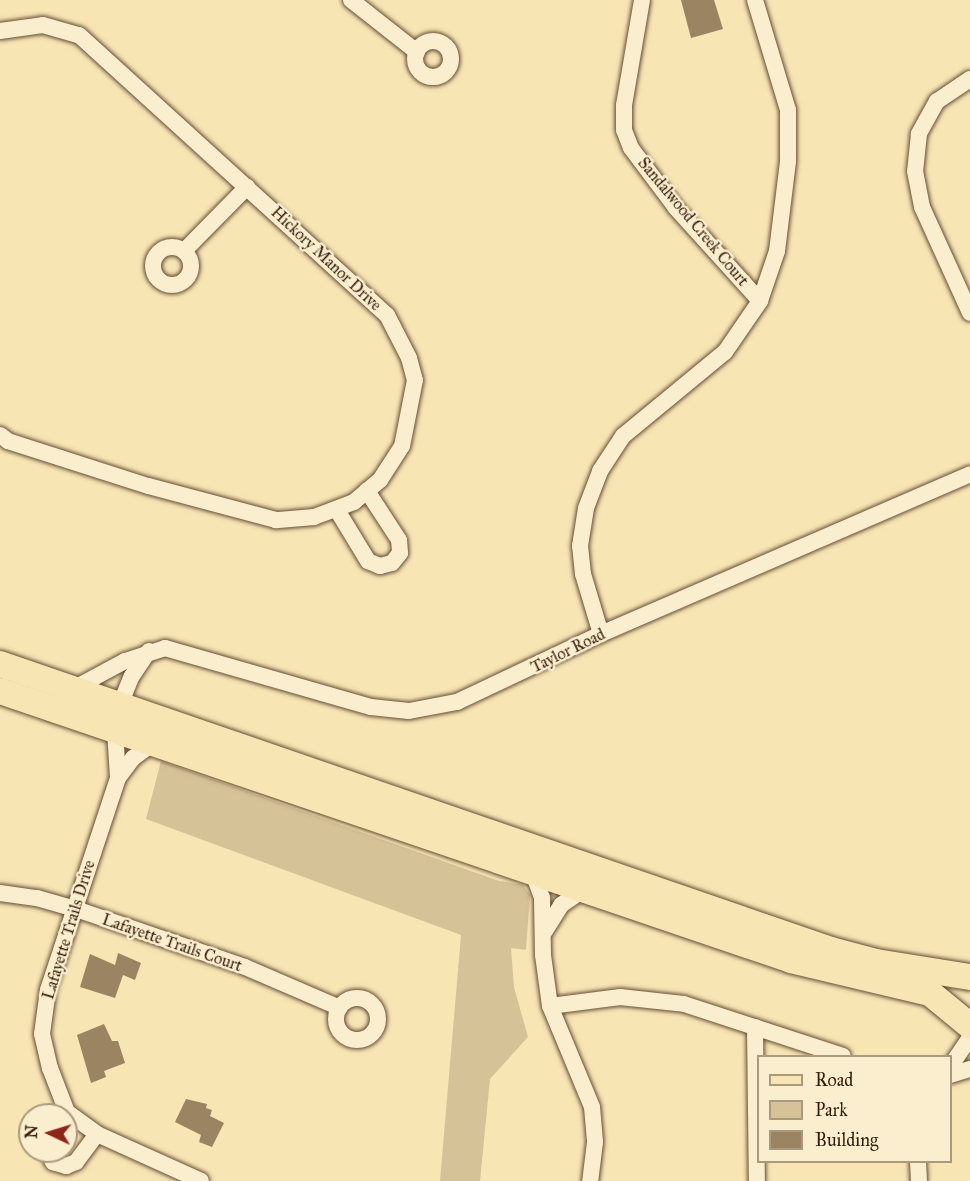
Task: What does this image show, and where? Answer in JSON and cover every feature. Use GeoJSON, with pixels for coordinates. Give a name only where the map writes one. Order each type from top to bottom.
{"type":"FeatureCollection","features":[{"type":"Feature","properties":{"kind":"main road"},"geometry":{"type":"LineString","coordinates":[[0,664],[831,950],[970,977]]}},
{"type":"Feature","properties":{"kind":"main road"},"geometry":{"type":"LineString","coordinates":[[0,691],[791,960],[930,993],[970,1026]]}},
{"type":"Feature","properties":{"kind":"main road"},"geometry":{"type":"LineString","coordinates":[[79,718],[120,705]]}},
{"type":"Feature","properties":{"kind":"main road"},"geometry":{"type":"LineString","coordinates":[[940,972],[970,968]]}},
{"type":"Feature","properties":{"kind":"street"},"geometry":{"type":"LineString","coordinates":[[351,0],[417,52]]}},
{"type":"Feature","properties":{"kind":"street","name":"Sandalwood Creek Court"},"geometry":{"type":"LineString","coordinates":[[642,0],[624,105],[624,130],[631,148],[676,208],[760,301]]}},
{"type":"Feature","properties":{"kind":"street"},"geometry":{"type":"LineString","coordinates":[[601,634],[583,574],[580,546],[586,508],[600,471],[623,436],[725,352],[760,301],[777,251],[790,136],[788,110],[755,0]]}},
{"type":"Feature","properties":{"kind":"street","name":"Hickory Manor Drive"},"geometry":{"type":"LineString","coordinates":[[0,31],[43,25],[79,35],[387,315],[409,358],[415,380],[414,400],[402,446],[380,480],[337,510],[276,520],[148,486],[0,435]]}},
{"type":"Feature","properties":{"kind":"street"},"geometry":{"type":"LineString","coordinates":[[970,79],[937,101],[919,134],[915,171],[922,207],[970,313]]}},
{"type":"Feature","properties":{"kind":"street"},"geometry":{"type":"LineString","coordinates":[[184,251],[247,187]]}},
{"type":"Feature","properties":{"kind":"street","name":"Taylor Road"},"geometry":{"type":"LineString","coordinates":[[150,650],[165,648],[349,702],[409,711],[476,696],[601,634],[970,474]]}},
{"type":"Feature","properties":{"kind":"street"},"geometry":{"type":"LineString","coordinates":[[337,510],[368,561],[380,566],[392,563],[400,553],[399,540],[367,491]]}},
{"type":"Feature","properties":{"kind":"street"},"geometry":{"type":"LineString","coordinates":[[73,689],[150,650]]}},
{"type":"Feature","properties":{"kind":"street"},"geometry":{"type":"LineString","coordinates":[[120,705],[132,676],[150,650]]}},
{"type":"Feature","properties":{"kind":"street","name":"Lafayette Trails Drive"},"geometry":{"type":"LineString","coordinates":[[115,731],[118,778]]}},
{"type":"Feature","properties":{"kind":"street","name":"Lafayette Trails Drive"},"geometry":{"type":"LineString","coordinates":[[63,1103],[42,1034],[48,990],[118,778],[133,758],[152,744]]}},
{"type":"Feature","properties":{"kind":"street"},"geometry":{"type":"LineString","coordinates":[[533,873],[542,898],[545,931],[543,955],[550,1005],[592,1107],[595,1142],[590,1181]]}},
{"type":"Feature","properties":{"kind":"street"},"geometry":{"type":"LineString","coordinates":[[545,931],[561,905],[584,891]]}},
{"type":"Feature","properties":{"kind":"street","name":"Lafayette Trails Court"},"geometry":{"type":"LineString","coordinates":[[0,893],[37,898],[245,967],[340,1008]]}},
{"type":"Feature","properties":{"kind":"street"},"geometry":{"type":"LineString","coordinates":[[550,1005],[620,997],[684,1004],[840,1055]]}},
{"type":"Feature","properties":{"kind":"street"},"geometry":{"type":"LineString","coordinates":[[755,1027],[757,1181]]}},
{"type":"Feature","properties":{"kind":"street"},"geometry":{"type":"LineString","coordinates":[[952,1065],[970,1037]]}},
{"type":"Feature","properties":{"kind":"street"},"geometry":{"type":"LineString","coordinates":[[952,1075],[970,1069]]}},
{"type":"Feature","properties":{"kind":"street","name":"Lafayette Trails Drive"},"geometry":{"type":"LineString","coordinates":[[78,1122],[97,1134],[201,1181]]}},
{"type":"Feature","properties":{"kind":"street"},"geometry":{"type":"LineString","coordinates":[[78,1159],[97,1134]]}},
{"type":"Feature","properties":{"kind":"street"},"geometry":{"type":"LineString","coordinates":[[56,1163],[66,1166],[74,1163]]}},
{"type":"Feature","properties":{"kind":"street"},"geometry":{"type":"LineString","coordinates":[[918,1163],[919,1181]]}},
{"type":"Feature","properties":{"kind":"green space"},"geometry":{"type":"Polygon","coordinates":[[[161,761],[499,881],[523,885],[530,895],[526,950],[511,948],[514,987],[528,1037],[490,1079],[480,1181],[440,1181],[461,935],[146,819],[161,761]]]}},
{"type":"Feature","properties":{"kind":"building"},"geometry":{"type":"Polygon","coordinates":[[[681,0],[714,0],[723,29],[691,38],[681,0]]]}},
{"type":"Feature","properties":{"kind":"building"},"geometry":{"type":"Polygon","coordinates":[[[118,953],[141,963],[135,980],[123,975],[115,998],[80,987],[90,954],[115,965],[118,953]]]}},
{"type":"Feature","properties":{"kind":"building"},"geometry":{"type":"Polygon","coordinates":[[[104,1024],[112,1041],[118,1041],[125,1063],[104,1071],[106,1077],[91,1083],[77,1035],[104,1024]]]}},
{"type":"Feature","properties":{"kind":"building"},"geometry":{"type":"Polygon","coordinates":[[[186,1099],[207,1104],[206,1108],[212,1110],[210,1116],[224,1123],[212,1147],[199,1142],[201,1135],[175,1122],[186,1099]]]}}]}
